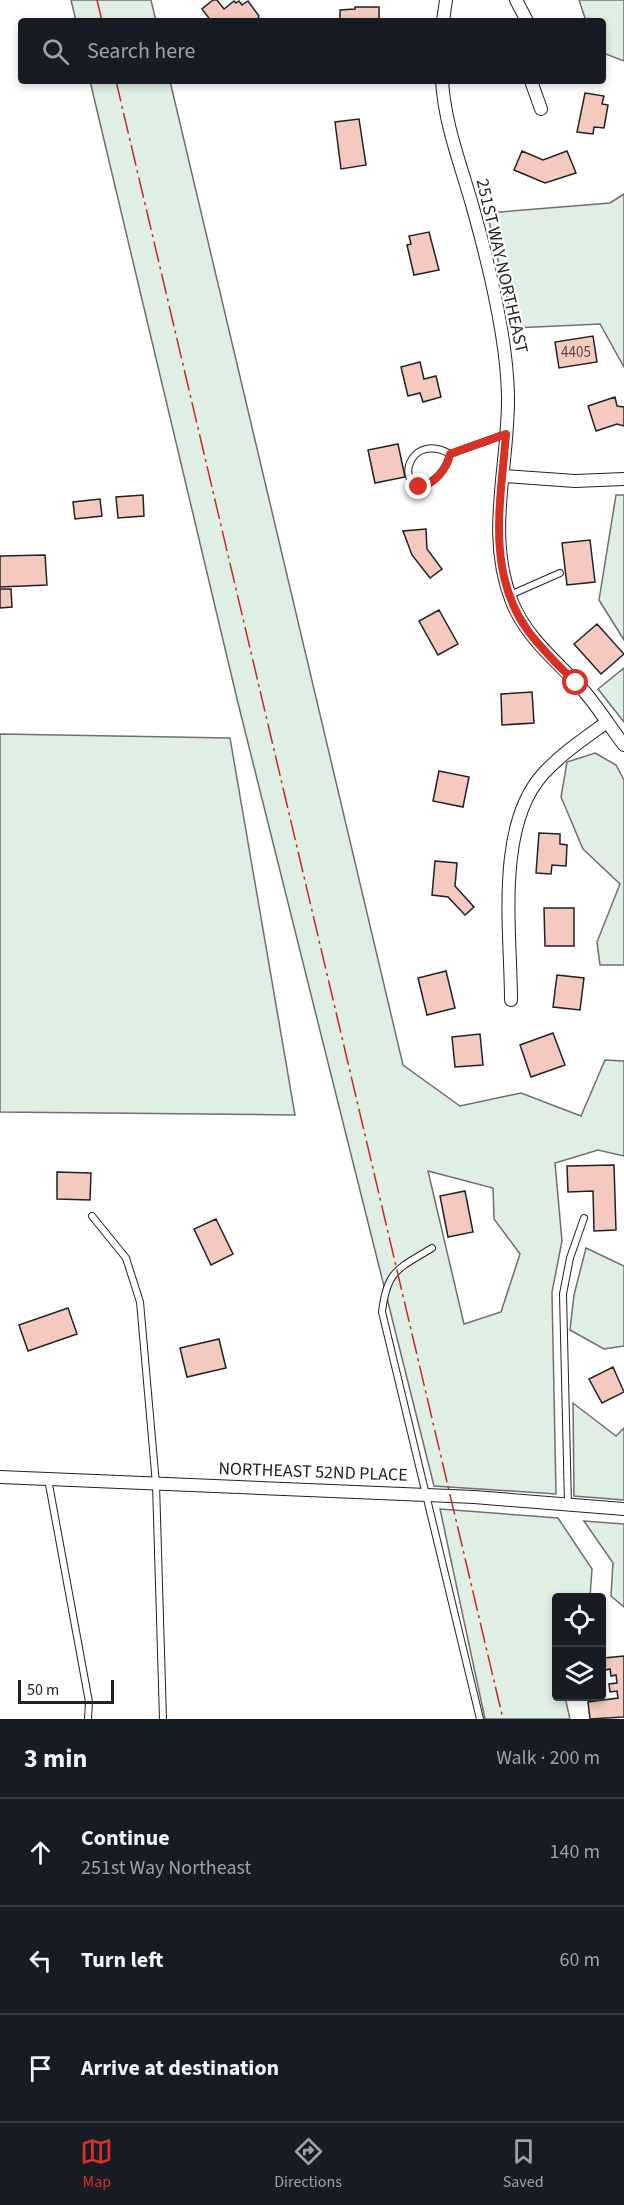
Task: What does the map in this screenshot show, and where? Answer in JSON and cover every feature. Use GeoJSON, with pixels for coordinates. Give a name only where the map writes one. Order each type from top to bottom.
{"type":"FeatureCollection","features":[{"type":"Feature","properties":{"kind":"street"},"geometry":{"type":"LineString","coordinates":[[443,18],[446,0]]}},
{"type":"Feature","properties":{"kind":"street"},"geometry":{"type":"LineString","coordinates":[[516,0],[525,18]]}},
{"type":"Feature","properties":{"kind":"street","name":"251ST WAY NORTHEAST"},"geometry":{"type":"LineString","coordinates":[[442,84],[451,140],[473,207],[500,326],[508,397],[497,531],[500,555],[510,595],[530,633],[584,691],[624,745]]}},
{"type":"Feature","properties":{"kind":"street"},"geometry":{"type":"LineString","coordinates":[[532,84],[541,109]]}},
{"type":"Feature","properties":{"kind":"street"},"geometry":{"type":"LineString","coordinates":[[503,476],[575,481],[624,479]]}},
{"type":"Feature","properties":{"kind":"street"},"geometry":{"type":"LineString","coordinates":[[511,1000],[510,856],[514,830],[526,799],[541,775],[607,722]]}},
{"type":"Feature","properties":{"kind":"street","name":"NORTHEAST 52ND PLACE"},"geometry":{"type":"LineString","coordinates":[[0,1477],[428,1495],[624,1509]]}},
{"type":"Feature","properties":{"kind":"lane"},"geometry":{"type":"LineString","coordinates":[[450,454],[441,448],[427,447],[416,453],[409,465],[408,476],[412,484],[419,487],[433,481],[445,467],[450,454],[506,434]]}},
{"type":"Feature","properties":{"kind":"lane"},"geometry":{"type":"LineString","coordinates":[[510,595],[560,573]]}},
{"type":"Feature","properties":{"kind":"lane"},"geometry":{"type":"LineString","coordinates":[[92,1216],[126,1258],[140,1302],[156,1484],[163,1719]]}},
{"type":"Feature","properties":{"kind":"lane"},"geometry":{"type":"LineString","coordinates":[[568,1505],[563,1294],[570,1258],[584,1218]]}},
{"type":"Feature","properties":{"kind":"lane"},"geometry":{"type":"LineString","coordinates":[[432,1248],[399,1268],[385,1286],[382,1312],[428,1495],[480,1719]]}},
{"type":"Feature","properties":{"kind":"lane"},"geometry":{"type":"LineString","coordinates":[[48,1479],[89,1702],[88,1719]]}},
{"type":"Feature","properties":{"kind":"green space"},"geometry":{"type":"Polygon","coordinates":[[[71,0],[151,0],[155,18],[75,18],[71,0]]]}},
{"type":"Feature","properties":{"kind":"green space"},"geometry":{"type":"Polygon","coordinates":[[[579,0],[624,0],[624,61],[606,54],[606,18],[585,18],[579,0]]]}},
{"type":"Feature","properties":{"kind":"green space"},"geometry":{"type":"Polygon","coordinates":[[[91,84],[171,84],[403,1065],[460,1106],[521,1093],[581,1116],[605,1060],[624,1061],[624,1156],[598,1150],[555,1163],[562,1241],[552,1292],[556,1494],[434,1486],[238,703],[91,84]],[[428,1171],[464,1324],[501,1312],[520,1254],[494,1219],[493,1188],[428,1171]]]}},
{"type":"Feature","properties":{"kind":"green space"},"geometry":{"type":"Polygon","coordinates":[[[624,194],[624,367],[600,324],[514,328],[487,213],[610,203],[624,194]]]}},
{"type":"Feature","properties":{"kind":"green space"},"geometry":{"type":"Polygon","coordinates":[[[616,495],[624,495],[624,640],[599,600],[616,495]]]}},
{"type":"Feature","properties":{"kind":"green space"},"geometry":{"type":"Polygon","coordinates":[[[624,668],[624,722],[598,689],[624,668]]]}},
{"type":"Feature","properties":{"kind":"green space"},"geometry":{"type":"Polygon","coordinates":[[[0,734],[230,738],[295,1115],[0,1112],[0,734]]]}},
{"type":"Feature","properties":{"kind":"green space"},"geometry":{"type":"Polygon","coordinates":[[[595,753],[616,765],[624,780],[624,965],[600,965],[597,942],[620,884],[583,849],[561,797],[567,762],[595,753]]]}},
{"type":"Feature","properties":{"kind":"green space"},"geometry":{"type":"Polygon","coordinates":[[[586,1248],[624,1266],[624,1346],[604,1349],[570,1330],[574,1295],[586,1248]]]}},
{"type":"Feature","properties":{"kind":"green space"},"geometry":{"type":"Polygon","coordinates":[[[573,1403],[616,1436],[624,1428],[624,1500],[574,1496],[573,1403]]]}},
{"type":"Feature","properties":{"kind":"green space"},"geometry":{"type":"Polygon","coordinates":[[[440,1509],[558,1518],[592,1569],[590,1593],[552,1593],[552,1701],[566,1701],[570,1719],[485,1719],[440,1509]]]}},
{"type":"Feature","properties":{"kind":"green space"},"geometry":{"type":"Polygon","coordinates":[[[584,1521],[624,1524],[624,1607],[611,1596],[613,1563],[584,1521]]]}},
{"type":"Feature","properties":{"kind":"building"},"geometry":{"type":"Polygon","coordinates":[[[213,0],[217,0],[224,9],[234,1],[236,3],[239,1],[242,5],[248,1],[259,16],[258,18],[209,18],[202,9],[213,0]]]}},
{"type":"Feature","properties":{"kind":"building"},"geometry":{"type":"Polygon","coordinates":[[[355,7],[379,7],[379,18],[340,18],[340,10],[355,9],[355,7]]]}},
{"type":"Feature","properties":{"kind":"building"},"geometry":{"type":"Polygon","coordinates":[[[585,93],[604,96],[602,104],[608,105],[604,128],[594,127],[593,134],[577,132],[585,93]]]}},
{"type":"Feature","properties":{"kind":"building"},"geometry":{"type":"Polygon","coordinates":[[[359,119],[366,165],[341,169],[335,122],[359,119]]]}},
{"type":"Feature","properties":{"kind":"building"},"geometry":{"type":"Polygon","coordinates":[[[522,151],[543,160],[567,151],[576,173],[545,183],[514,170],[522,151]]]}},
{"type":"Feature","properties":{"kind":"building"},"geometry":{"type":"Polygon","coordinates":[[[429,232],[439,270],[414,275],[407,245],[411,244],[409,236],[429,232]]]}},
{"type":"Feature","properties":{"kind":"building"},"geometry":{"type":"Polygon","coordinates":[[[593,336],[597,362],[559,368],[555,342],[593,336]]]}},
{"type":"Feature","properties":{"kind":"building"},"geometry":{"type":"Polygon","coordinates":[[[420,362],[424,379],[436,376],[441,397],[423,402],[420,393],[408,396],[401,367],[420,362]]]}},
{"type":"Feature","properties":{"kind":"building"},"geometry":{"type":"Polygon","coordinates":[[[615,397],[617,406],[624,407],[624,426],[617,424],[596,431],[588,406],[615,397]]]}},
{"type":"Feature","properties":{"kind":"building"},"geometry":{"type":"Polygon","coordinates":[[[398,444],[405,477],[375,483],[368,450],[398,444]]]}},
{"type":"Feature","properties":{"kind":"building"},"geometry":{"type":"Polygon","coordinates":[[[143,495],[144,516],[118,518],[116,497],[143,495]]]}},
{"type":"Feature","properties":{"kind":"building"},"geometry":{"type":"Polygon","coordinates":[[[100,499],[102,516],[75,519],[73,502],[100,499]]]}},
{"type":"Feature","properties":{"kind":"building"},"geometry":{"type":"Polygon","coordinates":[[[426,529],[427,549],[442,569],[430,578],[412,555],[403,531],[426,529]]]}},
{"type":"Feature","properties":{"kind":"building"},"geometry":{"type":"Polygon","coordinates":[[[590,540],[595,582],[567,585],[562,543],[590,540]]]}},
{"type":"Feature","properties":{"kind":"building"},"geometry":{"type":"Polygon","coordinates":[[[45,555],[47,585],[0,587],[0,556],[45,555]]]}},
{"type":"Feature","properties":{"kind":"building"},"geometry":{"type":"Polygon","coordinates":[[[0,589],[11,589],[12,607],[0,608],[0,589]]]}},
{"type":"Feature","properties":{"kind":"building"},"geometry":{"type":"Polygon","coordinates":[[[439,610],[458,644],[438,655],[419,621],[439,610]]]}},
{"type":"Feature","properties":{"kind":"building"},"geometry":{"type":"Polygon","coordinates":[[[597,624],[624,654],[601,674],[574,644],[597,624]]]}},
{"type":"Feature","properties":{"kind":"building"},"geometry":{"type":"Polygon","coordinates":[[[532,692],[534,723],[502,725],[501,694],[532,692]]]}},
{"type":"Feature","properties":{"kind":"building"},"geometry":{"type":"Polygon","coordinates":[[[439,771],[469,777],[463,807],[433,801],[439,771]]]}},
{"type":"Feature","properties":{"kind":"building"},"geometry":{"type":"Polygon","coordinates":[[[539,833],[560,834],[560,844],[567,845],[566,866],[552,865],[551,874],[536,873],[539,833]]]}},
{"type":"Feature","properties":{"kind":"building"},"geometry":{"type":"Polygon","coordinates":[[[435,861],[457,863],[455,886],[474,907],[465,915],[448,897],[432,895],[435,861]]]}},
{"type":"Feature","properties":{"kind":"building"},"geometry":{"type":"Polygon","coordinates":[[[544,908],[574,908],[574,946],[545,946],[544,908]]]}},
{"type":"Feature","properties":{"kind":"building"},"geometry":{"type":"Polygon","coordinates":[[[446,971],[455,1008],[427,1015],[418,978],[446,971]]]}},
{"type":"Feature","properties":{"kind":"building"},"geometry":{"type":"Polygon","coordinates":[[[557,975],[584,978],[580,1010],[553,1007],[557,975]]]}},
{"type":"Feature","properties":{"kind":"building"},"geometry":{"type":"Polygon","coordinates":[[[553,1033],[565,1065],[531,1077],[520,1045],[553,1033]]]}},
{"type":"Feature","properties":{"kind":"building"},"geometry":{"type":"Polygon","coordinates":[[[480,1034],[483,1065],[455,1067],[452,1037],[480,1034]]]}},
{"type":"Feature","properties":{"kind":"building"},"geometry":{"type":"Polygon","coordinates":[[[614,1165],[616,1230],[594,1231],[593,1191],[568,1192],[567,1166],[614,1165]]]}},
{"type":"Feature","properties":{"kind":"building"},"geometry":{"type":"Polygon","coordinates":[[[57,1172],[91,1173],[90,1200],[57,1199],[57,1172]]]}},
{"type":"Feature","properties":{"kind":"building"},"geometry":{"type":"Polygon","coordinates":[[[465,1191],[473,1232],[448,1237],[440,1196],[465,1191]]]}},
{"type":"Feature","properties":{"kind":"building"},"geometry":{"type":"Polygon","coordinates":[[[216,1219],[233,1254],[211,1265],[194,1229],[216,1219]]]}},
{"type":"Feature","properties":{"kind":"building"},"geometry":{"type":"Polygon","coordinates":[[[68,1308],[77,1334],[28,1351],[19,1325],[68,1308]]]}},
{"type":"Feature","properties":{"kind":"building"},"geometry":{"type":"Polygon","coordinates":[[[219,1339],[226,1368],[187,1377],[180,1348],[219,1339]]]}},
{"type":"Feature","properties":{"kind":"building"},"geometry":{"type":"Polygon","coordinates":[[[613,1367],[624,1392],[602,1403],[589,1379],[613,1367]]]}},
{"type":"Feature","properties":{"kind":"building"},"geometry":{"type":"Polygon","coordinates":[[[624,1656],[624,1717],[590,1719],[588,1702],[618,1698],[617,1691],[610,1692],[609,1684],[617,1683],[616,1675],[611,1676],[610,1669],[606,1670],[606,1658],[624,1656]]]}},
{"type":"Feature","properties":{"kind":"power"},"geometry":{"type":"LineString","coordinates":[[97,0],[101,18]]}},
{"type":"Feature","properties":{"kind":"power"},"geometry":{"type":"LineString","coordinates":[[117,84],[503,1719]]}},
{"type":"Feature","properties":{"kind":"route"},"geometry":{"type":"LineString","coordinates":[[419,487],[426,486],[440,474],[450,454],[465,451],[491,437],[506,434],[497,531],[505,578],[513,603],[525,626],[540,646],[576,683]]}}]}
